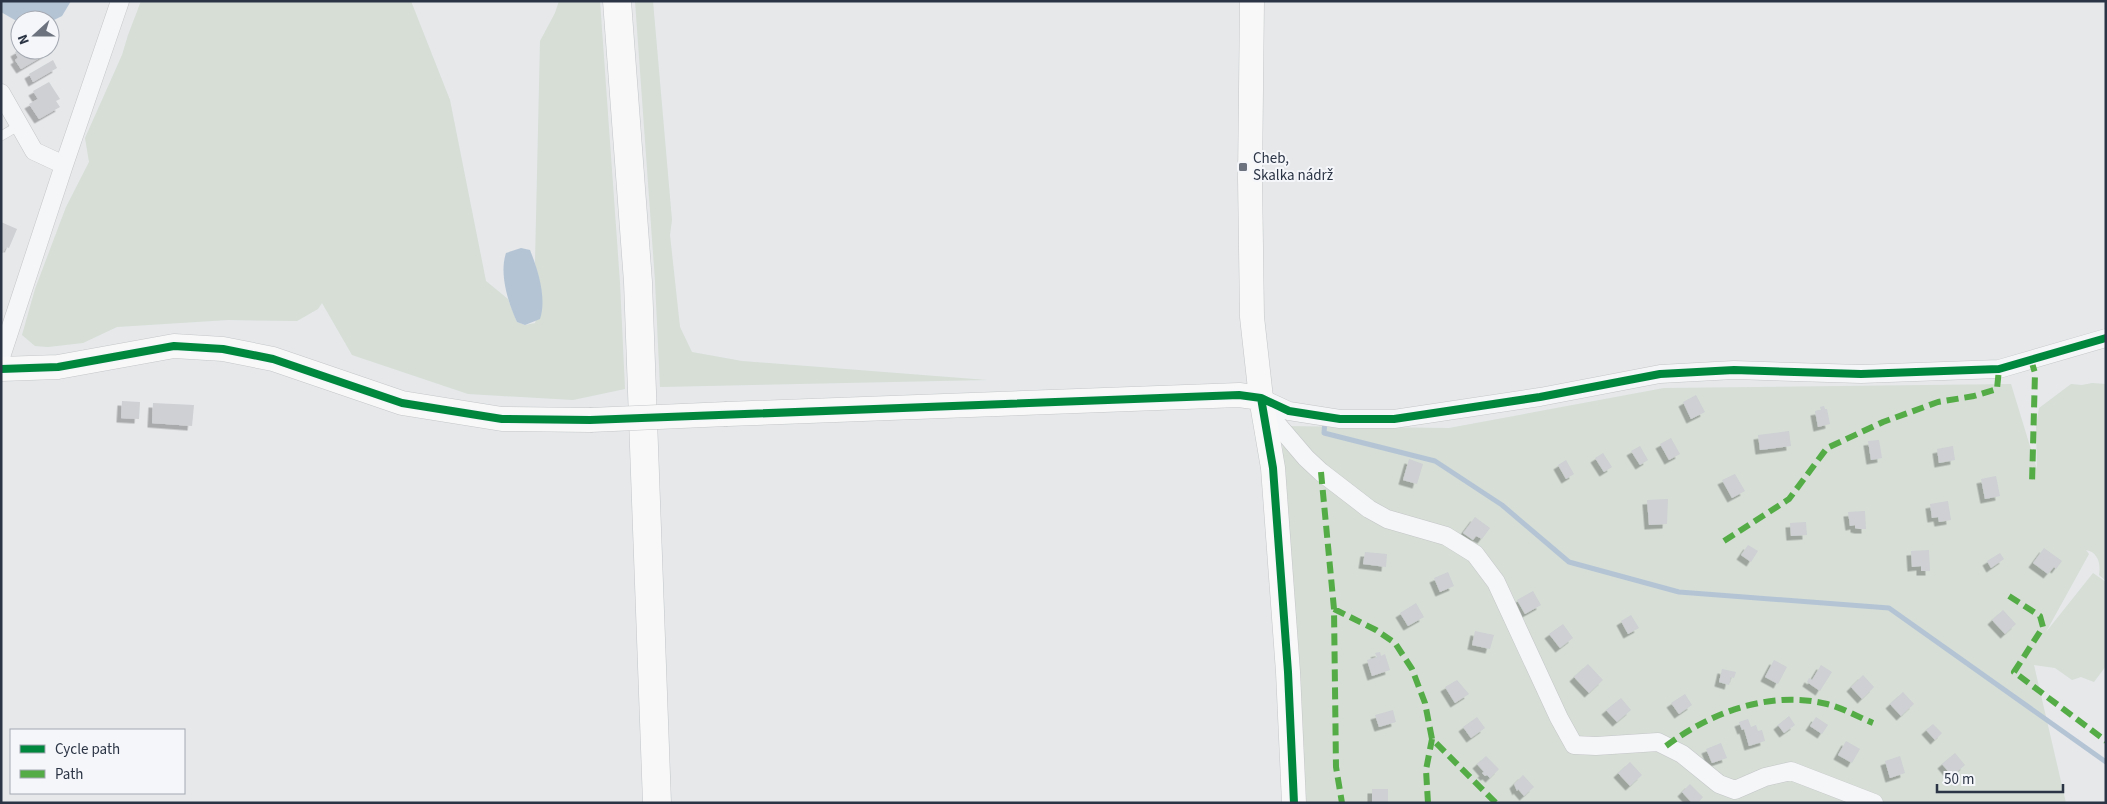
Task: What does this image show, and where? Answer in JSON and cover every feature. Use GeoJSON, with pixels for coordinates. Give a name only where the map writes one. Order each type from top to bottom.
{"type":"FeatureCollection","features":[{"type":"Feature","properties":{"kind":"main road"},"geometry":{"type":"LineString","coordinates":[[617,1],[640,320],[657,803]]}},
{"type":"Feature","properties":{"kind":"street"},"geometry":{"type":"LineString","coordinates":[[1,357],[120,1]]}},
{"type":"Feature","properties":{"kind":"street"},"geometry":{"type":"LineString","coordinates":[[1252,1],[1250,178],[1252,317],[1261,398],[1273,468],[1288,672],[1294,803]]}},
{"type":"Feature","properties":{"kind":"street"},"geometry":{"type":"LineString","coordinates":[[1,93],[34,151],[64,165]]}},
{"type":"Feature","properties":{"kind":"street"},"geometry":{"type":"LineString","coordinates":[[1,369],[58,367],[174,346],[223,349],[273,359],[402,402],[502,419],[590,420],[1239,395],[1261,398],[1290,410],[1340,419],[1394,419],[1520,400],[1660,374],[1734,370],[1861,374],[1999,369],[2106,338]]}},
{"type":"Feature","properties":{"kind":"street"},"geometry":{"type":"LineString","coordinates":[[1261,398],[1277,424],[1306,458],[1369,509],[1387,519],[1446,536],[1475,554],[1496,582],[1559,718],[1574,745],[1596,746],[1658,742],[1682,754],[1720,784],[1735,790],[1765,777],[1791,771],[1874,803]]}},
{"type":"Feature","properties":{"kind":"lane"},"geometry":{"type":"LineString","coordinates":[[1,136],[20,125]]}},
{"type":"Feature","properties":{"kind":"shaded area"},"geometry":{"type":"Polygon","coordinates":[[[141,1],[411,1],[450,100],[486,281],[508,299],[517,322],[525,325],[535,323],[542,296],[535,263],[540,41],[555,13],[559,1],[600,1],[620,283],[625,389],[573,400],[468,394],[352,355],[322,303],[318,309],[297,321],[228,320],[117,327],[83,343],[48,347],[35,346],[22,335],[35,289],[66,207],[89,162],[85,138],[122,55],[141,1]]]}},
{"type":"Feature","properties":{"kind":"shaded area"},"geometry":{"type":"Polygon","coordinates":[[[635,1],[653,1],[672,220],[670,235],[680,327],[692,352],[742,361],[987,380],[660,387],[655,281],[635,1]]]}},
{"type":"Feature","properties":{"kind":"shaded area"},"geometry":{"type":"Polygon","coordinates":[[[2092,383],[2106,384],[2106,581],[2099,575],[2098,559],[2093,553],[2086,550],[2089,554],[2046,632],[2093,573],[2106,582],[2106,666],[2094,682],[2081,677],[2072,680],[2055,668],[2034,665],[2066,803],[1305,803],[1281,426],[1449,428],[1664,388],[2011,384],[2037,469],[2036,425],[2039,408],[2071,384],[2082,385],[2092,383]]]}},
{"type":"Feature","properties":{"kind":"water"},"geometry":{"type":"Polygon","coordinates":[[[1,1],[71,1],[60,17],[60,10],[10,10],[10,17],[1,12],[1,1]]]}},
{"type":"Feature","properties":{"kind":"water"},"geometry":{"type":"Polygon","coordinates":[[[521,248],[530,250],[539,275],[543,302],[540,319],[525,325],[517,322],[508,297],[503,270],[506,253],[521,248]]]}},
{"type":"Feature","properties":{"kind":"building"},"geometry":{"type":"Polygon","coordinates":[[[15,60],[36,60],[21,69],[15,60]]]}},
{"type":"Feature","properties":{"kind":"building"},"geometry":{"type":"Polygon","coordinates":[[[53,60],[57,68],[33,82],[29,74],[53,60]]]}},
{"type":"Feature","properties":{"kind":"building"},"geometry":{"type":"Polygon","coordinates":[[[49,82],[60,99],[56,101],[60,107],[39,119],[29,104],[38,99],[33,91],[49,82]]]}},
{"type":"Feature","properties":{"kind":"building"},"geometry":{"type":"Polygon","coordinates":[[[1,222],[17,229],[9,248],[6,247],[3,253],[1,252],[1,222]]]}},
{"type":"Feature","properties":{"kind":"building"},"geometry":{"type":"Polygon","coordinates":[[[1696,395],[1705,412],[1691,419],[1683,402],[1696,395]]]}},
{"type":"Feature","properties":{"kind":"building"},"geometry":{"type":"Polygon","coordinates":[[[122,401],[140,402],[139,419],[121,418],[122,401]]]}},
{"type":"Feature","properties":{"kind":"building"},"geometry":{"type":"Polygon","coordinates":[[[153,403],[194,405],[192,426],[152,423],[153,403]]]}},
{"type":"Feature","properties":{"kind":"building"},"geometry":{"type":"Polygon","coordinates":[[[1824,406],[1827,409],[1830,424],[1818,427],[1815,411],[1821,410],[1820,407],[1824,406]]]}},
{"type":"Feature","properties":{"kind":"building"},"geometry":{"type":"Polygon","coordinates":[[[1789,431],[1791,446],[1760,450],[1758,435],[1789,431]]]}},
{"type":"Feature","properties":{"kind":"building"},"geometry":{"type":"Polygon","coordinates":[[[1671,438],[1680,454],[1669,460],[1660,444],[1671,438]]]}},
{"type":"Feature","properties":{"kind":"building"},"geometry":{"type":"Polygon","coordinates":[[[1879,440],[1882,458],[1871,460],[1868,441],[1879,440]]]}},
{"type":"Feature","properties":{"kind":"building"},"geometry":{"type":"Polygon","coordinates":[[[1640,446],[1648,460],[1640,465],[1631,451],[1640,446]]]}},
{"type":"Feature","properties":{"kind":"building"},"geometry":{"type":"Polygon","coordinates":[[[1953,446],[1955,460],[1939,463],[1937,449],[1953,446]]]}},
{"type":"Feature","properties":{"kind":"building"},"geometry":{"type":"Polygon","coordinates":[[[1603,453],[1612,467],[1604,472],[1595,458],[1603,453]]]}},
{"type":"Feature","properties":{"kind":"building"},"geometry":{"type":"Polygon","coordinates":[[[1409,459],[1423,464],[1417,484],[1403,480],[1409,459]]]}},
{"type":"Feature","properties":{"kind":"building"},"geometry":{"type":"Polygon","coordinates":[[[1566,460],[1574,474],[1566,479],[1558,465],[1566,460]]]}},
{"type":"Feature","properties":{"kind":"building"},"geometry":{"type":"Polygon","coordinates":[[[1735,474],[1745,491],[1732,498],[1722,480],[1735,474]]]}},
{"type":"Feature","properties":{"kind":"building"},"geometry":{"type":"Polygon","coordinates":[[[1996,476],[2000,496],[1985,499],[1981,479],[1996,476]]]}},
{"type":"Feature","properties":{"kind":"building"},"geometry":{"type":"Polygon","coordinates":[[[1668,499],[1667,524],[1649,525],[1647,500],[1668,499]]]}},
{"type":"Feature","properties":{"kind":"building"},"geometry":{"type":"Polygon","coordinates":[[[1948,501],[1951,520],[1939,522],[1938,517],[1932,518],[1930,504],[1948,501]]]}},
{"type":"Feature","properties":{"kind":"building"},"geometry":{"type":"Polygon","coordinates":[[[1865,511],[1866,529],[1855,528],[1855,525],[1850,526],[1848,512],[1865,511]]]}},
{"type":"Feature","properties":{"kind":"building"},"geometry":{"type":"Polygon","coordinates":[[[1475,517],[1490,528],[1482,539],[1476,536],[1473,540],[1463,533],[1475,517]]]}},
{"type":"Feature","properties":{"kind":"building"},"geometry":{"type":"Polygon","coordinates":[[[1806,522],[1807,535],[1791,536],[1790,523],[1806,522]]]}},
{"type":"Feature","properties":{"kind":"building"},"geometry":{"type":"Polygon","coordinates":[[[1748,545],[1758,551],[1751,562],[1741,555],[1748,545]]]}},
{"type":"Feature","properties":{"kind":"building"},"geometry":{"type":"Polygon","coordinates":[[[2044,548],[2062,561],[2056,569],[2054,567],[2048,574],[2033,563],[2044,548]]]}},
{"type":"Feature","properties":{"kind":"building"},"geometry":{"type":"Polygon","coordinates":[[[1929,550],[1930,571],[1921,571],[1921,566],[1912,567],[1911,551],[1929,550]]]}},
{"type":"Feature","properties":{"kind":"building"},"geometry":{"type":"Polygon","coordinates":[[[1365,552],[1387,554],[1386,567],[1363,564],[1365,552]]]}},
{"type":"Feature","properties":{"kind":"building"},"geometry":{"type":"Polygon","coordinates":[[[2000,553],[2004,559],[1991,568],[1987,561],[2000,553]]]}},
{"type":"Feature","properties":{"kind":"building"},"geometry":{"type":"Polygon","coordinates":[[[1448,572],[1454,586],[1440,592],[1434,578],[1448,572]]]}},
{"type":"Feature","properties":{"kind":"building"},"geometry":{"type":"Polygon","coordinates":[[[1533,591],[1541,605],[1525,614],[1517,600],[1533,591]]]}},
{"type":"Feature","properties":{"kind":"building"},"geometry":{"type":"Polygon","coordinates":[[[1416,603],[1424,617],[1408,626],[1400,613],[1416,603]]]}},
{"type":"Feature","properties":{"kind":"building"},"geometry":{"type":"Polygon","coordinates":[[[2003,610],[2016,624],[2005,634],[1992,620],[2003,610]]]}},
{"type":"Feature","properties":{"kind":"building"},"geometry":{"type":"Polygon","coordinates":[[[1631,615],[1639,628],[1628,634],[1621,621],[1631,615]]]}},
{"type":"Feature","properties":{"kind":"building"},"geometry":{"type":"Polygon","coordinates":[[[1563,624],[1573,638],[1560,648],[1549,634],[1563,624]]]}},
{"type":"Feature","properties":{"kind":"building"},"geometry":{"type":"Polygon","coordinates":[[[1475,631],[1494,635],[1490,649],[1472,645],[1475,631]]]}},
{"type":"Feature","properties":{"kind":"building"},"geometry":{"type":"Polygon","coordinates":[[[1380,652],[1381,656],[1385,654],[1390,670],[1372,676],[1367,660],[1377,657],[1375,653],[1380,652]]]}},
{"type":"Feature","properties":{"kind":"building"},"geometry":{"type":"Polygon","coordinates":[[[1774,660],[1787,667],[1778,684],[1765,677],[1774,660]]]}},
{"type":"Feature","properties":{"kind":"building"},"geometry":{"type":"Polygon","coordinates":[[[1588,664],[1603,680],[1589,693],[1574,677],[1588,664]]]}},
{"type":"Feature","properties":{"kind":"building"},"geometry":{"type":"Polygon","coordinates":[[[1821,665],[1832,672],[1820,691],[1807,682],[1809,678],[1812,680],[1821,665]]]}},
{"type":"Feature","properties":{"kind":"building"},"geometry":{"type":"Polygon","coordinates":[[[1722,669],[1736,672],[1734,678],[1731,677],[1729,685],[1719,682],[1722,669]]]}},
{"type":"Feature","properties":{"kind":"building"},"geometry":{"type":"Polygon","coordinates":[[[1863,675],[1874,687],[1862,699],[1851,687],[1863,675]]]}},
{"type":"Feature","properties":{"kind":"building"},"geometry":{"type":"Polygon","coordinates":[[[1457,680],[1469,694],[1455,703],[1445,687],[1457,680]]]}},
{"type":"Feature","properties":{"kind":"building"},"geometry":{"type":"Polygon","coordinates":[[[1903,692],[1914,704],[1901,716],[1890,704],[1903,692]]]}},
{"type":"Feature","properties":{"kind":"building"},"geometry":{"type":"Polygon","coordinates":[[[1685,694],[1692,705],[1679,714],[1671,703],[1685,694]]]}},
{"type":"Feature","properties":{"kind":"building"},"geometry":{"type":"Polygon","coordinates":[[[1621,698],[1631,710],[1617,722],[1606,710],[1621,698]]]}},
{"type":"Feature","properties":{"kind":"building"},"geometry":{"type":"Polygon","coordinates":[[[1393,710],[1396,722],[1379,727],[1375,715],[1393,710]]]}},
{"type":"Feature","properties":{"kind":"building"},"geometry":{"type":"Polygon","coordinates":[[[1789,716],[1795,725],[1784,733],[1778,725],[1789,716]]]}},
{"type":"Feature","properties":{"kind":"building"},"geometry":{"type":"Polygon","coordinates":[[[1477,717],[1485,728],[1471,738],[1463,727],[1477,717]]]}},
{"type":"Feature","properties":{"kind":"building"},"geometry":{"type":"Polygon","coordinates":[[[1816,717],[1828,725],[1822,734],[1810,726],[1816,717]]]}},
{"type":"Feature","properties":{"kind":"building"},"geometry":{"type":"Polygon","coordinates":[[[1748,719],[1751,727],[1756,725],[1758,731],[1762,730],[1765,741],[1749,746],[1744,729],[1742,730],[1739,722],[1748,719]]]}},
{"type":"Feature","properties":{"kind":"building"},"geometry":{"type":"Polygon","coordinates":[[[1933,724],[1942,733],[1935,740],[1926,730],[1933,724]]]}},
{"type":"Feature","properties":{"kind":"building"},"geometry":{"type":"Polygon","coordinates":[[[1846,741],[1860,749],[1852,763],[1838,755],[1846,741]]]}},
{"type":"Feature","properties":{"kind":"building"},"geometry":{"type":"Polygon","coordinates":[[[1721,743],[1727,758],[1712,763],[1706,749],[1721,743]]]}},
{"type":"Feature","properties":{"kind":"building"},"geometry":{"type":"Polygon","coordinates":[[[1955,753],[1965,765],[1952,776],[1942,764],[1955,753]]]}},
{"type":"Feature","properties":{"kind":"building"},"geometry":{"type":"Polygon","coordinates":[[[1486,756],[1499,769],[1490,778],[1482,773],[1484,772],[1477,764],[1486,756]]]}},
{"type":"Feature","properties":{"kind":"building"},"geometry":{"type":"Polygon","coordinates":[[[1900,756],[1905,773],[1890,778],[1885,761],[1900,756]]]}},
{"type":"Feature","properties":{"kind":"building"},"geometry":{"type":"Polygon","coordinates":[[[1630,762],[1642,775],[1630,786],[1618,773],[1630,762]]]}},
{"type":"Feature","properties":{"kind":"building"},"geometry":{"type":"Polygon","coordinates":[[[1523,775],[1534,787],[1524,796],[1518,789],[1517,791],[1514,784],[1523,775]]]}},
{"type":"Feature","properties":{"kind":"building"},"geometry":{"type":"Polygon","coordinates":[[[1690,784],[1703,797],[1698,803],[1692,803],[1682,792],[1690,784]]]}},
{"type":"Feature","properties":{"kind":"building"},"geometry":{"type":"Polygon","coordinates":[[[1372,789],[1388,789],[1388,803],[1372,803],[1372,789]]]}},
{"type":"Feature","properties":{"kind":"waterway"},"geometry":{"type":"LineString","coordinates":[[1325,420],[1324,433],[1435,461],[1502,505],[1569,562],[1679,592],[1889,608],[2106,762]]}},
{"type":"Feature","properties":{"kind":"marked path"},"geometry":{"type":"LineString","coordinates":[[2031,360],[2035,373],[2032,483]]}},
{"type":"Feature","properties":{"kind":"marked path"},"geometry":{"type":"LineString","coordinates":[[1724,541],[1789,499],[1827,448],[1883,422],[1938,402],[1974,396],[1997,389],[1999,369]]}},
{"type":"Feature","properties":{"kind":"marked path"},"geometry":{"type":"LineString","coordinates":[[1321,472],[1334,609],[1336,767],[1342,803]]}},
{"type":"Feature","properties":{"kind":"marked path"},"geometry":{"type":"LineString","coordinates":[[2009,596],[2040,616],[2043,627],[2014,672],[2106,741]]}},
{"type":"Feature","properties":{"kind":"marked path"},"geometry":{"type":"LineString","coordinates":[[1334,609],[1376,630],[1395,643],[1412,669],[1425,703],[1432,739],[1496,803]]}},
{"type":"Feature","properties":{"kind":"marked path"},"geometry":{"type":"LineString","coordinates":[[1666,746],[1702,723],[1742,707],[1763,702],[1806,700],[1827,704],[1873,723]]}},
{"type":"Feature","properties":{"kind":"marked path"},"geometry":{"type":"LineString","coordinates":[[1428,803],[1426,770],[1432,739]]}},
{"type":"Feature","properties":{"kind":"cycle path"},"geometry":{"type":"LineString","coordinates":[[1,369],[58,367],[174,346],[223,349],[273,359],[402,403],[502,419],[590,420],[1239,395],[1261,398],[1289,411],[1340,419],[1394,419],[1540,397],[1660,374],[1734,370],[1861,374],[1999,369],[2106,338]]}},
{"type":"Feature","properties":{"kind":"cycle path"},"geometry":{"type":"LineString","coordinates":[[1261,398],[1273,468],[1288,672],[1294,803]]}},
{"type":"Feature","properties":{"kind":"place","name":"Cheb, Skalka nádrž"},"geometry":{"type":"Point","coordinates":[1243,167]}}]}
